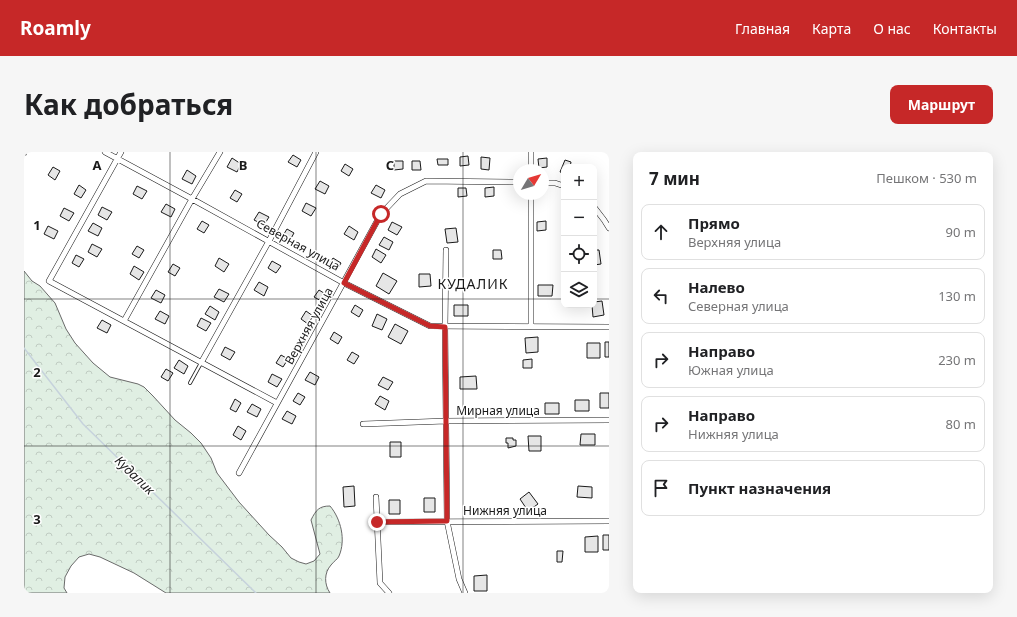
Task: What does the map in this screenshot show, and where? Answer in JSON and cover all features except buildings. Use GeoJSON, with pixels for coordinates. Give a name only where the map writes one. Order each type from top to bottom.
{"type":"FeatureCollection","features":[{"type":"Feature","properties":{"kind":"street","name":"Северная улица"},"geometry":{"type":"LineString","coordinates":[[105,152],[344,283],[430,326],[609,327]]}},
{"type":"Feature","properties":{"kind":"street"},"geometry":{"type":"LineString","coordinates":[[121,152],[49,282],[277,403]]}},
{"type":"Feature","properties":{"kind":"street"},"geometry":{"type":"LineString","coordinates":[[124,321],[220,152]]}},
{"type":"Feature","properties":{"kind":"street"},"geometry":{"type":"LineString","coordinates":[[201,363],[269,241],[316,152]]}},
{"type":"Feature","properties":{"kind":"street"},"geometry":{"type":"LineString","coordinates":[[531,152],[531,164]]}},
{"type":"Feature","properties":{"kind":"street","name":"Верхняя улица"},"geometry":{"type":"LineString","coordinates":[[239,473],[381,214],[400,194],[426,180],[513,182]]}},
{"type":"Feature","properties":{"kind":"street"},"geometry":{"type":"LineString","coordinates":[[549,183],[561,185]]}},
{"type":"Feature","properties":{"kind":"street"},"geometry":{"type":"LineString","coordinates":[[531,200],[531,327]]}},
{"type":"Feature","properties":{"kind":"street"},"geometry":{"type":"LineString","coordinates":[[597,211],[609,228]]}},
{"type":"Feature","properties":{"kind":"street"},"geometry":{"type":"LineString","coordinates":[[446,250],[445,327],[447,521],[459,579],[465,593]]}},
{"type":"Feature","properties":{"kind":"street","name":"Мирная улица"},"geometry":{"type":"LineString","coordinates":[[364,424],[446,421],[609,420]]}},
{"type":"Feature","properties":{"kind":"street"},"geometry":{"type":"LineString","coordinates":[[376,496],[380,583],[389,593]]}},
{"type":"Feature","properties":{"kind":"street","name":"Нижняя улица"},"geometry":{"type":"LineString","coordinates":[[377,522],[609,521]]}},
{"type":"Feature","properties":{"kind":"lane"},"geometry":{"type":"LineString","coordinates":[[190,382],[201,363]]}},
{"type":"Feature","properties":{"kind":"green space"},"geometry":{"type":"Polygon","coordinates":[[[24,271],[32,281],[40,286],[55,303],[66,329],[75,343],[93,363],[110,377],[144,387],[175,420],[201,443],[211,458],[217,473],[239,502],[291,558],[306,564],[314,561],[320,554],[311,520],[318,509],[330,506],[340,523],[342,543],[338,558],[329,568],[326,575],[327,586],[330,593],[166,593],[134,573],[100,557],[89,554],[79,557],[71,566],[65,577],[64,588],[67,593],[24,593],[24,271]]]}},
{"type":"Feature","properties":{"kind":"waterway","name":"Кудалик"},"geometry":{"type":"LineString","coordinates":[[24,348],[83,424],[256,593]]}},
{"type":"Feature","properties":{"kind":"district","name":"КУДАЛИК"},"geometry":{"type":"Point","coordinates":[473,284]}},
{"type":"Feature","properties":{"kind":"route"},"geometry":{"type":"LineString","coordinates":[[377,522],[447,521],[445,327],[430,326],[344,283],[381,214]]}}]}
